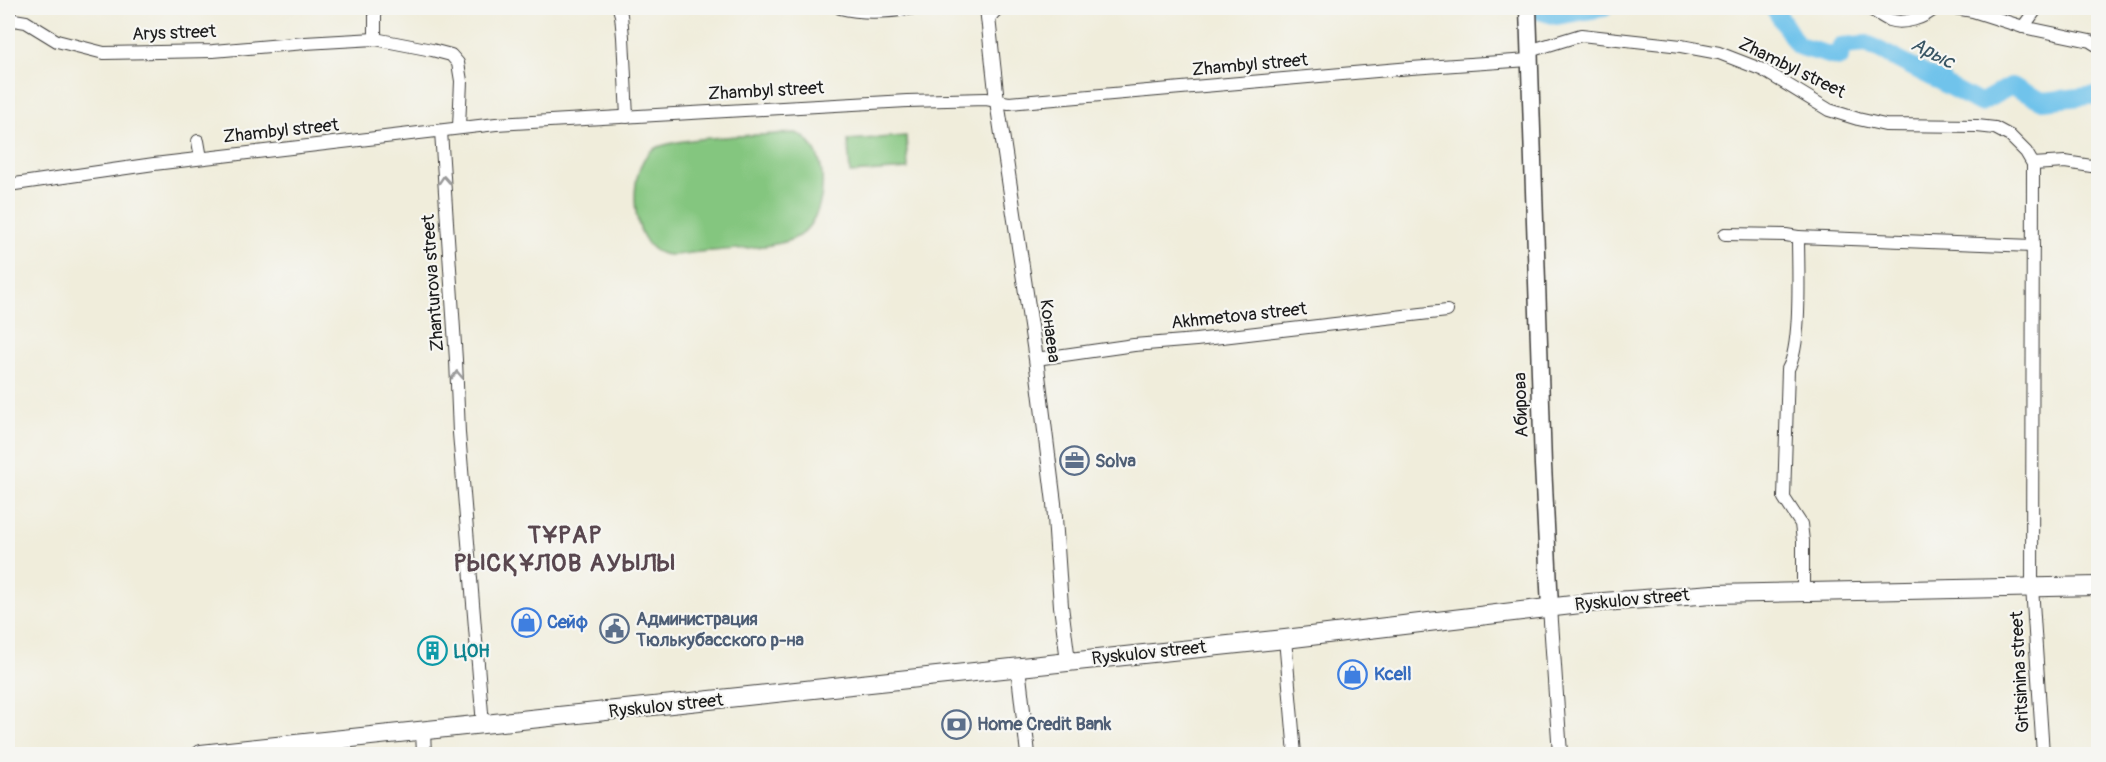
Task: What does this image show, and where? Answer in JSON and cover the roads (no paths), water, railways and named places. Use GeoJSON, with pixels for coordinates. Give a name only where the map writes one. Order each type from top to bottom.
{"type":"FeatureCollection","features":[{"type":"Feature","properties":{"kind":"main road","name":"Абирова"},"geometry":{"type":"LineString","coordinates":[[1528,8],[1545,534],[1550,607]]}},
{"type":"Feature","properties":{"kind":"main road","name":"Ryskulov street"},"geometry":{"type":"LineString","coordinates":[[201,754],[1286,639],[1550,607],[1713,594],[2098,586]]}},
{"type":"Feature","properties":{"kind":"street"},"geometry":{"type":"LineString","coordinates":[[375,8],[375,39]]}},
{"type":"Feature","properties":{"kind":"street"},"geometry":{"type":"LineString","coordinates":[[619,8],[623,37],[627,117]]}},
{"type":"Feature","properties":{"kind":"street"},"geometry":{"type":"LineString","coordinates":[[840,8],[895,11],[913,8]]}},
{"type":"Feature","properties":{"kind":"street"},"geometry":{"type":"LineString","coordinates":[[969,8],[987,11],[998,8]]}},
{"type":"Feature","properties":{"kind":"street"},"geometry":{"type":"LineString","coordinates":[[1868,8],[1891,21],[1926,16],[1935,8]]}},
{"type":"Feature","properties":{"kind":"street"},"geometry":{"type":"LineString","coordinates":[[1955,8],[1976,9],[2023,27],[2090,41],[2098,46]]}},
{"type":"Feature","properties":{"kind":"street"},"geometry":{"type":"LineString","coordinates":[[2023,27],[2037,8]]}},
{"type":"Feature","properties":{"kind":"street","name":"Конаева"},"geometry":{"type":"LineString","coordinates":[[987,11],[997,101],[1036,359],[1054,503],[1061,606],[1068,661]]}},
{"type":"Feature","properties":{"kind":"street","name":"Arys street"},"geometry":{"type":"LineString","coordinates":[[8,21],[26,22],[57,41],[104,53],[213,51],[375,39],[432,50],[451,55],[458,63],[461,81],[459,128]]}},
{"type":"Feature","properties":{"kind":"street","name":"Zhambyl street"},"geometry":{"type":"LineString","coordinates":[[8,185],[201,158],[459,128],[907,101],[986,99],[1010,103],[1400,69],[1529,54],[1581,35],[1681,45],[1719,53],[1763,70],[1829,110],[1858,119],[1885,125],[1995,128],[2010,136],[2026,152],[2033,164]]}},
{"type":"Feature","properties":{"kind":"street","name":"Zhanturova street"},"geometry":{"type":"LineString","coordinates":[[441,131],[459,434],[483,725]]}},
{"type":"Feature","properties":{"kind":"street"},"geometry":{"type":"LineString","coordinates":[[198,141],[201,158]]}},
{"type":"Feature","properties":{"kind":"street"},"geometry":{"type":"LineString","coordinates":[[2033,164],[2065,162],[2098,167]]}},
{"type":"Feature","properties":{"kind":"street","name":"Gritsinina street"},"geometry":{"type":"LineString","coordinates":[[2033,164],[2032,587],[2043,754]]}},
{"type":"Feature","properties":{"kind":"street"},"geometry":{"type":"LineString","coordinates":[[1725,234],[1774,234],[1798,237],[2032,246]]}},
{"type":"Feature","properties":{"kind":"street"},"geometry":{"type":"LineString","coordinates":[[1798,237],[1797,320],[1792,363],[1788,369],[1784,498],[1801,524],[1803,592]]}},
{"type":"Feature","properties":{"kind":"street","name":"Akhmetova street"},"geometry":{"type":"LineString","coordinates":[[1036,359],[1134,345],[1447,312]]}},
{"type":"Feature","properties":{"kind":"street","name":"Абирова"},"geometry":{"type":"LineString","coordinates":[[1550,607],[1560,754]]}},
{"type":"Feature","properties":{"kind":"street"},"geometry":{"type":"LineString","coordinates":[[1286,639],[1295,754]]}},
{"type":"Feature","properties":{"kind":"street"},"geometry":{"type":"LineString","coordinates":[[1018,667],[1028,754]]}},
{"type":"Feature","properties":{"kind":"street"},"geometry":{"type":"LineString","coordinates":[[423,732],[424,754]]}},
{"type":"Feature","properties":{"kind":"waterway","name":"Арыс"},"geometry":{"type":"LineString","coordinates":[[1529,8],[1557,16],[1604,8]]}},
{"type":"Feature","properties":{"kind":"waterway","name":"Арыс"},"geometry":{"type":"LineString","coordinates":[[1774,8],[1798,46],[1840,58],[1841,46],[1867,44],[1943,81],[1946,85],[1980,103],[2011,86],[2043,101],[2098,95]]}},
{"type":"Feature","properties":{"kind":"place","name":"Solva"},"geometry":{"type":"Point","coordinates":[1074,461]}},
{"type":"Feature","properties":{"kind":"place","name":"Сейф"},"geometry":{"type":"Point","coordinates":[526,622]}},
{"type":"Feature","properties":{"kind":"place","name":"Администрация Тюлькубасского р-на"},"geometry":{"type":"Point","coordinates":[615,629]}},
{"type":"Feature","properties":{"kind":"place","name":"ЦОН"},"geometry":{"type":"Point","coordinates":[433,651]}},
{"type":"Feature","properties":{"kind":"place","name":"Kcell"},"geometry":{"type":"Point","coordinates":[1353,674]}},
{"type":"Feature","properties":{"kind":"place","name":"Home Credit Bank"},"geometry":{"type":"Point","coordinates":[956,724]}},
{"type":"Feature","properties":{"kind":"district","name":"ТҰРАР РЫСҚҰЛОВ АУЫЛЫ"},"geometry":{"type":"Point","coordinates":[565,549]}}]}
